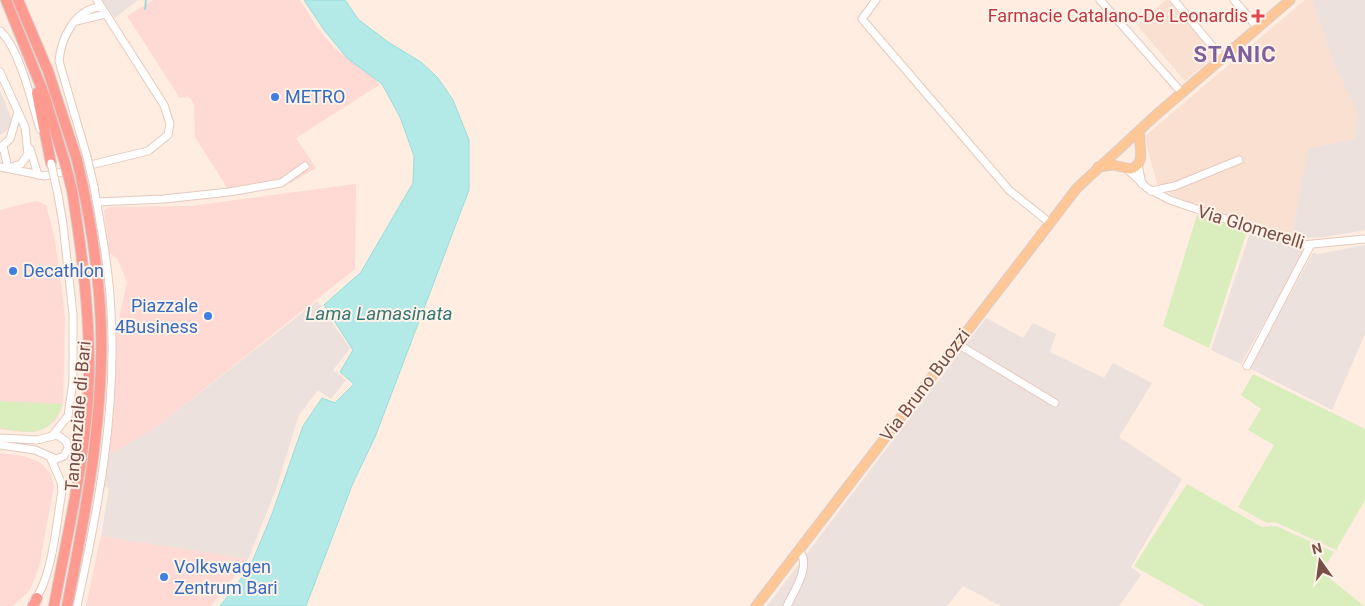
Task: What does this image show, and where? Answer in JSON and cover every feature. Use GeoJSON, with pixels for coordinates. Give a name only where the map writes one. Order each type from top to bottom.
{"type":"FeatureCollection","features":[{"type":"Feature","properties":{"kind":"highway","name":"Tangenziale di Bari"},"geometry":{"type":"LineString","coordinates":[[6,0],[44,94],[72,190],[87,314],[89,377],[82,449],[54,606]]}},
{"type":"Feature","properties":{"kind":"highway","name":"Tangenziale di Bari"},"geometry":{"type":"LineString","coordinates":[[18,0],[82,159],[89,187],[99,289],[101,379],[88,497],[67,606]]}},
{"type":"Feature","properties":{"kind":"highway"},"geometry":{"type":"LineString","coordinates":[[24,0],[29,11],[29,25]]}},
{"type":"Feature","properties":{"kind":"highway"},"geometry":{"type":"LineString","coordinates":[[23,40],[22,55],[39,98],[51,163]]}},
{"type":"Feature","properties":{"kind":"main road"},"geometry":{"type":"LineString","coordinates":[[1098,167],[1123,168],[1138,165],[1142,157],[1139,150],[1140,130],[1181,92],[1290,0]]}},
{"type":"Feature","properties":{"kind":"main road","name":"Via Bruno Buozzi"},"geometry":{"type":"LineString","coordinates":[[756,606],[956,343],[1077,188],[1140,130]]}},
{"type":"Feature","properties":{"kind":"main road"},"geometry":{"type":"LineString","coordinates":[[1123,168],[1116,158],[1121,147],[1132,144],[1139,150]]}},
{"type":"Feature","properties":{"kind":"street"},"geometry":{"type":"LineString","coordinates":[[85,11],[88,0]]}},
{"type":"Feature","properties":{"kind":"street"},"geometry":{"type":"LineString","coordinates":[[876,0],[862,19],[1009,190],[1050,223]]}},
{"type":"Feature","properties":{"kind":"street"},"geometry":{"type":"LineString","coordinates":[[1100,0],[1181,92]]}},
{"type":"Feature","properties":{"kind":"street"},"geometry":{"type":"LineString","coordinates":[[1174,0],[1222,58]]}},
{"type":"Feature","properties":{"kind":"street"},"geometry":{"type":"LineString","coordinates":[[1234,0],[1258,28]]}},
{"type":"Feature","properties":{"kind":"street"},"geometry":{"type":"LineString","coordinates":[[4,168],[45,176],[148,151],[168,135],[170,124],[164,105],[99,3],[85,11],[76,21],[66,33],[60,48],[59,61],[82,159]]}},
{"type":"Feature","properties":{"kind":"street"},"geometry":{"type":"LineString","coordinates":[[76,21],[106,14]]}},
{"type":"Feature","properties":{"kind":"street"},"geometry":{"type":"LineString","coordinates":[[0,22],[0,30],[8,37],[25,80],[51,163],[64,224],[73,314],[73,381],[68,416],[50,437],[44,449],[61,482],[62,491],[48,573],[35,602],[28,606]]}},
{"type":"Feature","properties":{"kind":"street"},"geometry":{"type":"LineString","coordinates":[[0,72],[25,127],[28,144],[38,175]]}},
{"type":"Feature","properties":{"kind":"street"},"geometry":{"type":"LineString","coordinates":[[4,168],[2,147],[10,139],[18,112]]}},
{"type":"Feature","properties":{"kind":"street"},"geometry":{"type":"LineString","coordinates":[[4,168],[21,164],[25,160],[28,154],[28,144]]}},
{"type":"Feature","properties":{"kind":"street"},"geometry":{"type":"LineString","coordinates":[[1151,191],[1175,186],[1239,160]]}},
{"type":"Feature","properties":{"kind":"street"},"geometry":{"type":"LineString","coordinates":[[1138,165],[1142,184]]}},
{"type":"Feature","properties":{"kind":"street"},"geometry":{"type":"LineString","coordinates":[[97,202],[229,192],[281,183],[305,166]]}},
{"type":"Feature","properties":{"kind":"street","name":"Via Glomerelli"},"geometry":{"type":"LineString","coordinates":[[1123,168],[1151,191],[1170,200],[1302,245],[1310,246],[1365,239]]}},
{"type":"Feature","properties":{"kind":"street"},"geometry":{"type":"LineString","coordinates":[[1170,200],[1170,193],[1175,186]]}},
{"type":"Feature","properties":{"kind":"street"},"geometry":{"type":"LineString","coordinates":[[77,606],[89,551],[111,402],[111,313],[108,268],[97,202],[89,187]]}},
{"type":"Feature","properties":{"kind":"street"},"geometry":{"type":"LineString","coordinates":[[1247,366],[1310,246]]}},
{"type":"Feature","properties":{"kind":"street"},"geometry":{"type":"LineString","coordinates":[[956,343],[1056,403]]}},
{"type":"Feature","properties":{"kind":"street"},"geometry":{"type":"LineString","coordinates":[[0,438],[23,440],[62,437],[66,441],[68,448],[62,458],[49,457],[35,450],[0,445]]}},
{"type":"Feature","properties":{"kind":"street"},"geometry":{"type":"LineString","coordinates":[[787,606],[803,568],[802,554],[799,550]]}},
{"type":"Feature","properties":{"kind":"shaded area"},"geometry":{"type":"Polygon","coordinates":[[[102,0],[138,0],[115,18],[102,0]]]}},
{"type":"Feature","properties":{"kind":"shaded area","name":"METRO"},"geometry":{"type":"Polygon","coordinates":[[[153,0],[300,0],[316,26],[334,48],[375,79],[379,85],[296,138],[316,168],[291,183],[229,194],[226,186],[195,137],[194,103],[188,96],[180,98],[127,16],[153,0]]]}},
{"type":"Feature","properties":{"kind":"shaded area"},"geometry":{"type":"Polygon","coordinates":[[[1166,0],[1169,0],[1216,55],[1185,81],[1137,25],[1166,0]]]}},
{"type":"Feature","properties":{"kind":"shaded area"},"geometry":{"type":"Polygon","coordinates":[[[1305,0],[1312,0],[1335,66],[1357,111],[1355,139],[1308,149],[1292,236],[1177,198],[1157,183],[1144,137],[1305,0]]]}},
{"type":"Feature","properties":{"kind":"shaded area"},"geometry":{"type":"Polygon","coordinates":[[[1312,0],[1365,0],[1365,230],[1325,237],[1305,238],[1292,236],[1308,149],[1355,139],[1357,111],[1335,66],[1312,0]]]}},
{"type":"Feature","properties":{"kind":"shaded area"},"geometry":{"type":"Polygon","coordinates":[[[0,90],[12,120],[9,129],[0,135],[0,90]]]}},
{"type":"Feature","properties":{"kind":"shaded area","name":"Piazzale 4Business"},"geometry":{"type":"Polygon","coordinates":[[[356,184],[355,269],[155,428],[109,456],[114,411],[116,332],[127,282],[117,258],[109,253],[104,210],[110,207],[191,206],[356,184]]]}},
{"type":"Feature","properties":{"kind":"shaded area"},"geometry":{"type":"Polygon","coordinates":[[[36,201],[46,205],[54,235],[62,290],[65,320],[63,404],[57,419],[46,428],[34,432],[22,432],[0,429],[0,210],[36,201]]]}},
{"type":"Feature","properties":{"kind":"shaded area"},"geometry":{"type":"Polygon","coordinates":[[[1250,233],[1305,250],[1241,364],[1211,350],[1250,233]]]}},
{"type":"Feature","properties":{"kind":"shaded area"},"geometry":{"type":"Polygon","coordinates":[[[1365,245],[1365,334],[1332,410],[1249,368],[1313,253],[1318,254],[1365,245]]]}},
{"type":"Feature","properties":{"kind":"shaded area"},"geometry":{"type":"Polygon","coordinates":[[[317,301],[350,348],[333,370],[346,380],[331,399],[318,390],[299,415],[275,492],[248,559],[101,536],[109,488],[104,487],[107,456],[155,428],[317,301]]]}},
{"type":"Feature","properties":{"kind":"shaded area"},"geometry":{"type":"Polygon","coordinates":[[[986,318],[1023,338],[1033,323],[1056,334],[1050,352],[1104,378],[1113,363],[1152,383],[1119,437],[1182,479],[1131,567],[1141,575],[1119,606],[1001,606],[963,586],[947,606],[767,606],[986,318]]]}},
{"type":"Feature","properties":{"kind":"shaded area"},"geometry":{"type":"Polygon","coordinates":[[[0,453],[24,456],[40,462],[50,473],[54,486],[39,567],[30,590],[13,606],[0,606],[0,453]]]}},
{"type":"Feature","properties":{"kind":"shaded area","name":"Volkswagen Zentrum Bari"},"geometry":{"type":"Polygon","coordinates":[[[101,536],[248,559],[211,606],[86,606],[101,536]]]}},
{"type":"Feature","properties":{"kind":"green space"},"geometry":{"type":"Polygon","coordinates":[[[1197,215],[1247,231],[1209,348],[1163,326],[1197,215]]]}},
{"type":"Feature","properties":{"kind":"green space"},"geometry":{"type":"Polygon","coordinates":[[[1253,374],[1365,429],[1365,500],[1336,550],[1275,522],[1267,523],[1238,507],[1274,445],[1248,430],[1261,409],[1241,395],[1253,374]]]}},
{"type":"Feature","properties":{"kind":"green space"},"geometry":{"type":"Polygon","coordinates":[[[0,401],[63,404],[52,423],[38,431],[30,432],[0,428],[0,401]]]}},
{"type":"Feature","properties":{"kind":"green space"},"geometry":{"type":"Polygon","coordinates":[[[1187,484],[1262,527],[1276,526],[1334,552],[1322,572],[1364,606],[1205,606],[1134,566],[1187,484]]]}},
{"type":"Feature","properties":{"kind":"water","name":"Lama Lamasinata"},"geometry":{"type":"Polygon","coordinates":[[[304,0],[345,0],[358,19],[388,42],[421,62],[438,78],[453,100],[469,140],[469,190],[375,437],[353,483],[306,606],[220,606],[250,567],[272,514],[303,426],[322,398],[335,403],[354,384],[340,372],[353,350],[324,305],[361,272],[413,183],[414,156],[400,117],[382,84],[347,58],[324,30],[304,0]]]}},
{"type":"Feature","properties":{"kind":"waterway"},"geometry":{"type":"LineString","coordinates":[[145,9],[146,0]]}},
{"type":"Feature","properties":{"kind":"place","name":"Farmacie Catalano-De Leonardis"},"geometry":{"type":"Point","coordinates":[1258,16]}},
{"type":"Feature","properties":{"kind":"place","name":"METRO"},"geometry":{"type":"Point","coordinates":[275,97]}},
{"type":"Feature","properties":{"kind":"place","name":"Decathlon"},"geometry":{"type":"Point","coordinates":[13,271]}},
{"type":"Feature","properties":{"kind":"place","name":"Piazzale 4Business"},"geometry":{"type":"Point","coordinates":[208,316]}},
{"type":"Feature","properties":{"kind":"place","name":"Volkswagen Zentrum Bari"},"geometry":{"type":"Point","coordinates":[164,577]}},
{"type":"Feature","properties":{"kind":"district","name":"STANIC"},"geometry":{"type":"Point","coordinates":[1235,54]}}]}
